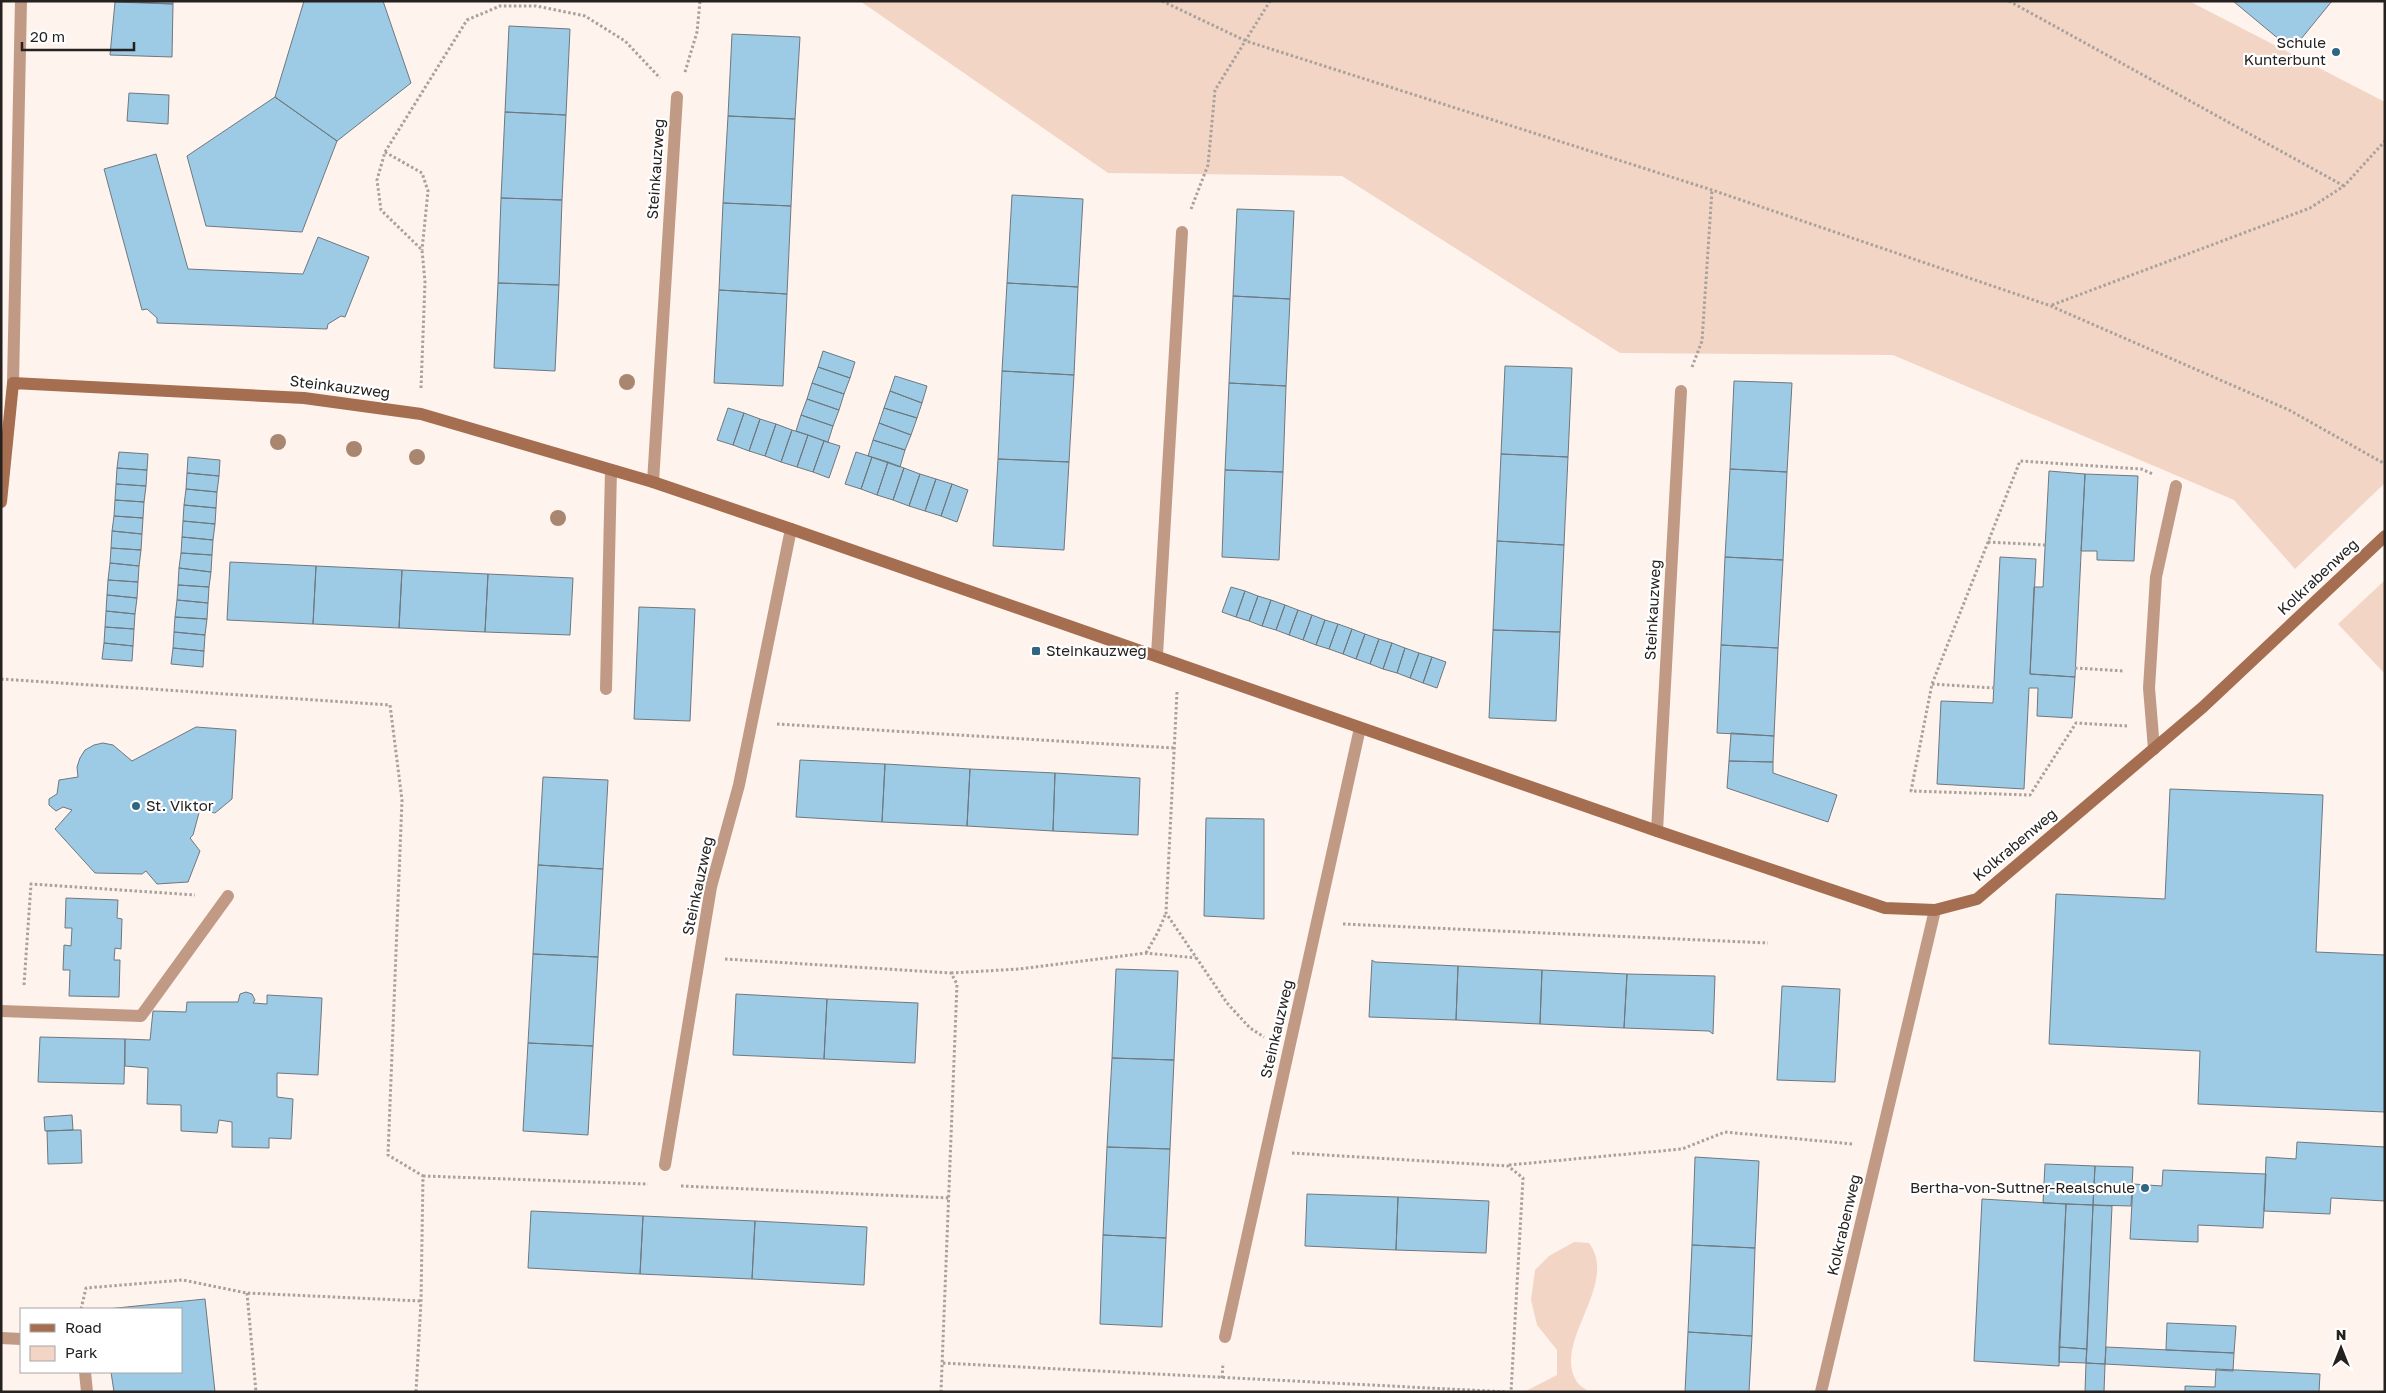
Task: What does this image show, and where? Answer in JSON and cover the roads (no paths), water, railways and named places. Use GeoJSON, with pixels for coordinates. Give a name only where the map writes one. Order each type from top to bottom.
{"type":"FeatureCollection","features":[{"type":"Feature","properties":{"kind":"street"},"geometry":{"type":"LineString","coordinates":[[1,502],[6,424],[13,383],[21,1]]}},
{"type":"Feature","properties":{"kind":"street","name":"Steinkauzweg"},"geometry":{"type":"LineString","coordinates":[[653,482],[677,97]]}},
{"type":"Feature","properties":{"kind":"street"},"geometry":{"type":"LineString","coordinates":[[1156,655],[1182,232]]}},
{"type":"Feature","properties":{"kind":"street","name":"Steinkauzweg"},"geometry":{"type":"LineString","coordinates":[[13,383],[304,398],[421,414],[653,482],[1156,655],[1657,831],[1885,908],[1935,910]]}},
{"type":"Feature","properties":{"kind":"street","name":"Steinkauzweg"},"geometry":{"type":"LineString","coordinates":[[1657,831],[1681,392]]}},
{"type":"Feature","properties":{"kind":"street"},"geometry":{"type":"LineString","coordinates":[[606,689],[611,470]]}},
{"type":"Feature","properties":{"kind":"street"},"geometry":{"type":"LineString","coordinates":[[2154,749],[2150,672],[2156,576],[2176,486]]}},
{"type":"Feature","properties":{"kind":"street","name":"Steinkauzweg"},"geometry":{"type":"LineString","coordinates":[[665,1165],[711,887],[740,785],[790,529]]}},
{"type":"Feature","properties":{"kind":"street","name":"Kolkrabenweg"},"geometry":{"type":"LineString","coordinates":[[1821,1392],[1935,910],[1976,899],[2203,707],[2385,536]]}},
{"type":"Feature","properties":{"kind":"street","name":"Steinkauzweg"},"geometry":{"type":"LineString","coordinates":[[1225,1337],[1360,728]]}},
{"type":"Feature","properties":{"kind":"street"},"geometry":{"type":"LineString","coordinates":[[1,1011],[141,1016],[228,896]]}},
{"type":"Feature","properties":{"kind":"street"},"geometry":{"type":"LineString","coordinates":[[1,1338],[20,1339]]}},
{"type":"Feature","properties":{"kind":"street"},"geometry":{"type":"LineString","coordinates":[[85,1373],[87,1392]]}},
{"type":"Feature","properties":{"kind":"place","name":"Schule Kunterbunt"},"geometry":{"type":"Point","coordinates":[2336,52]}},
{"type":"Feature","properties":{"kind":"place","name":"Steinkauzweg"},"geometry":{"type":"Point","coordinates":[1036,651]}},
{"type":"Feature","properties":{"kind":"place","name":"St. Viktor"},"geometry":{"type":"Point","coordinates":[136,806]}},
{"type":"Feature","properties":{"kind":"place","name":"Bertha-von-Suttner-Realschule"},"geometry":{"type":"Point","coordinates":[2145,1188]}}]}
